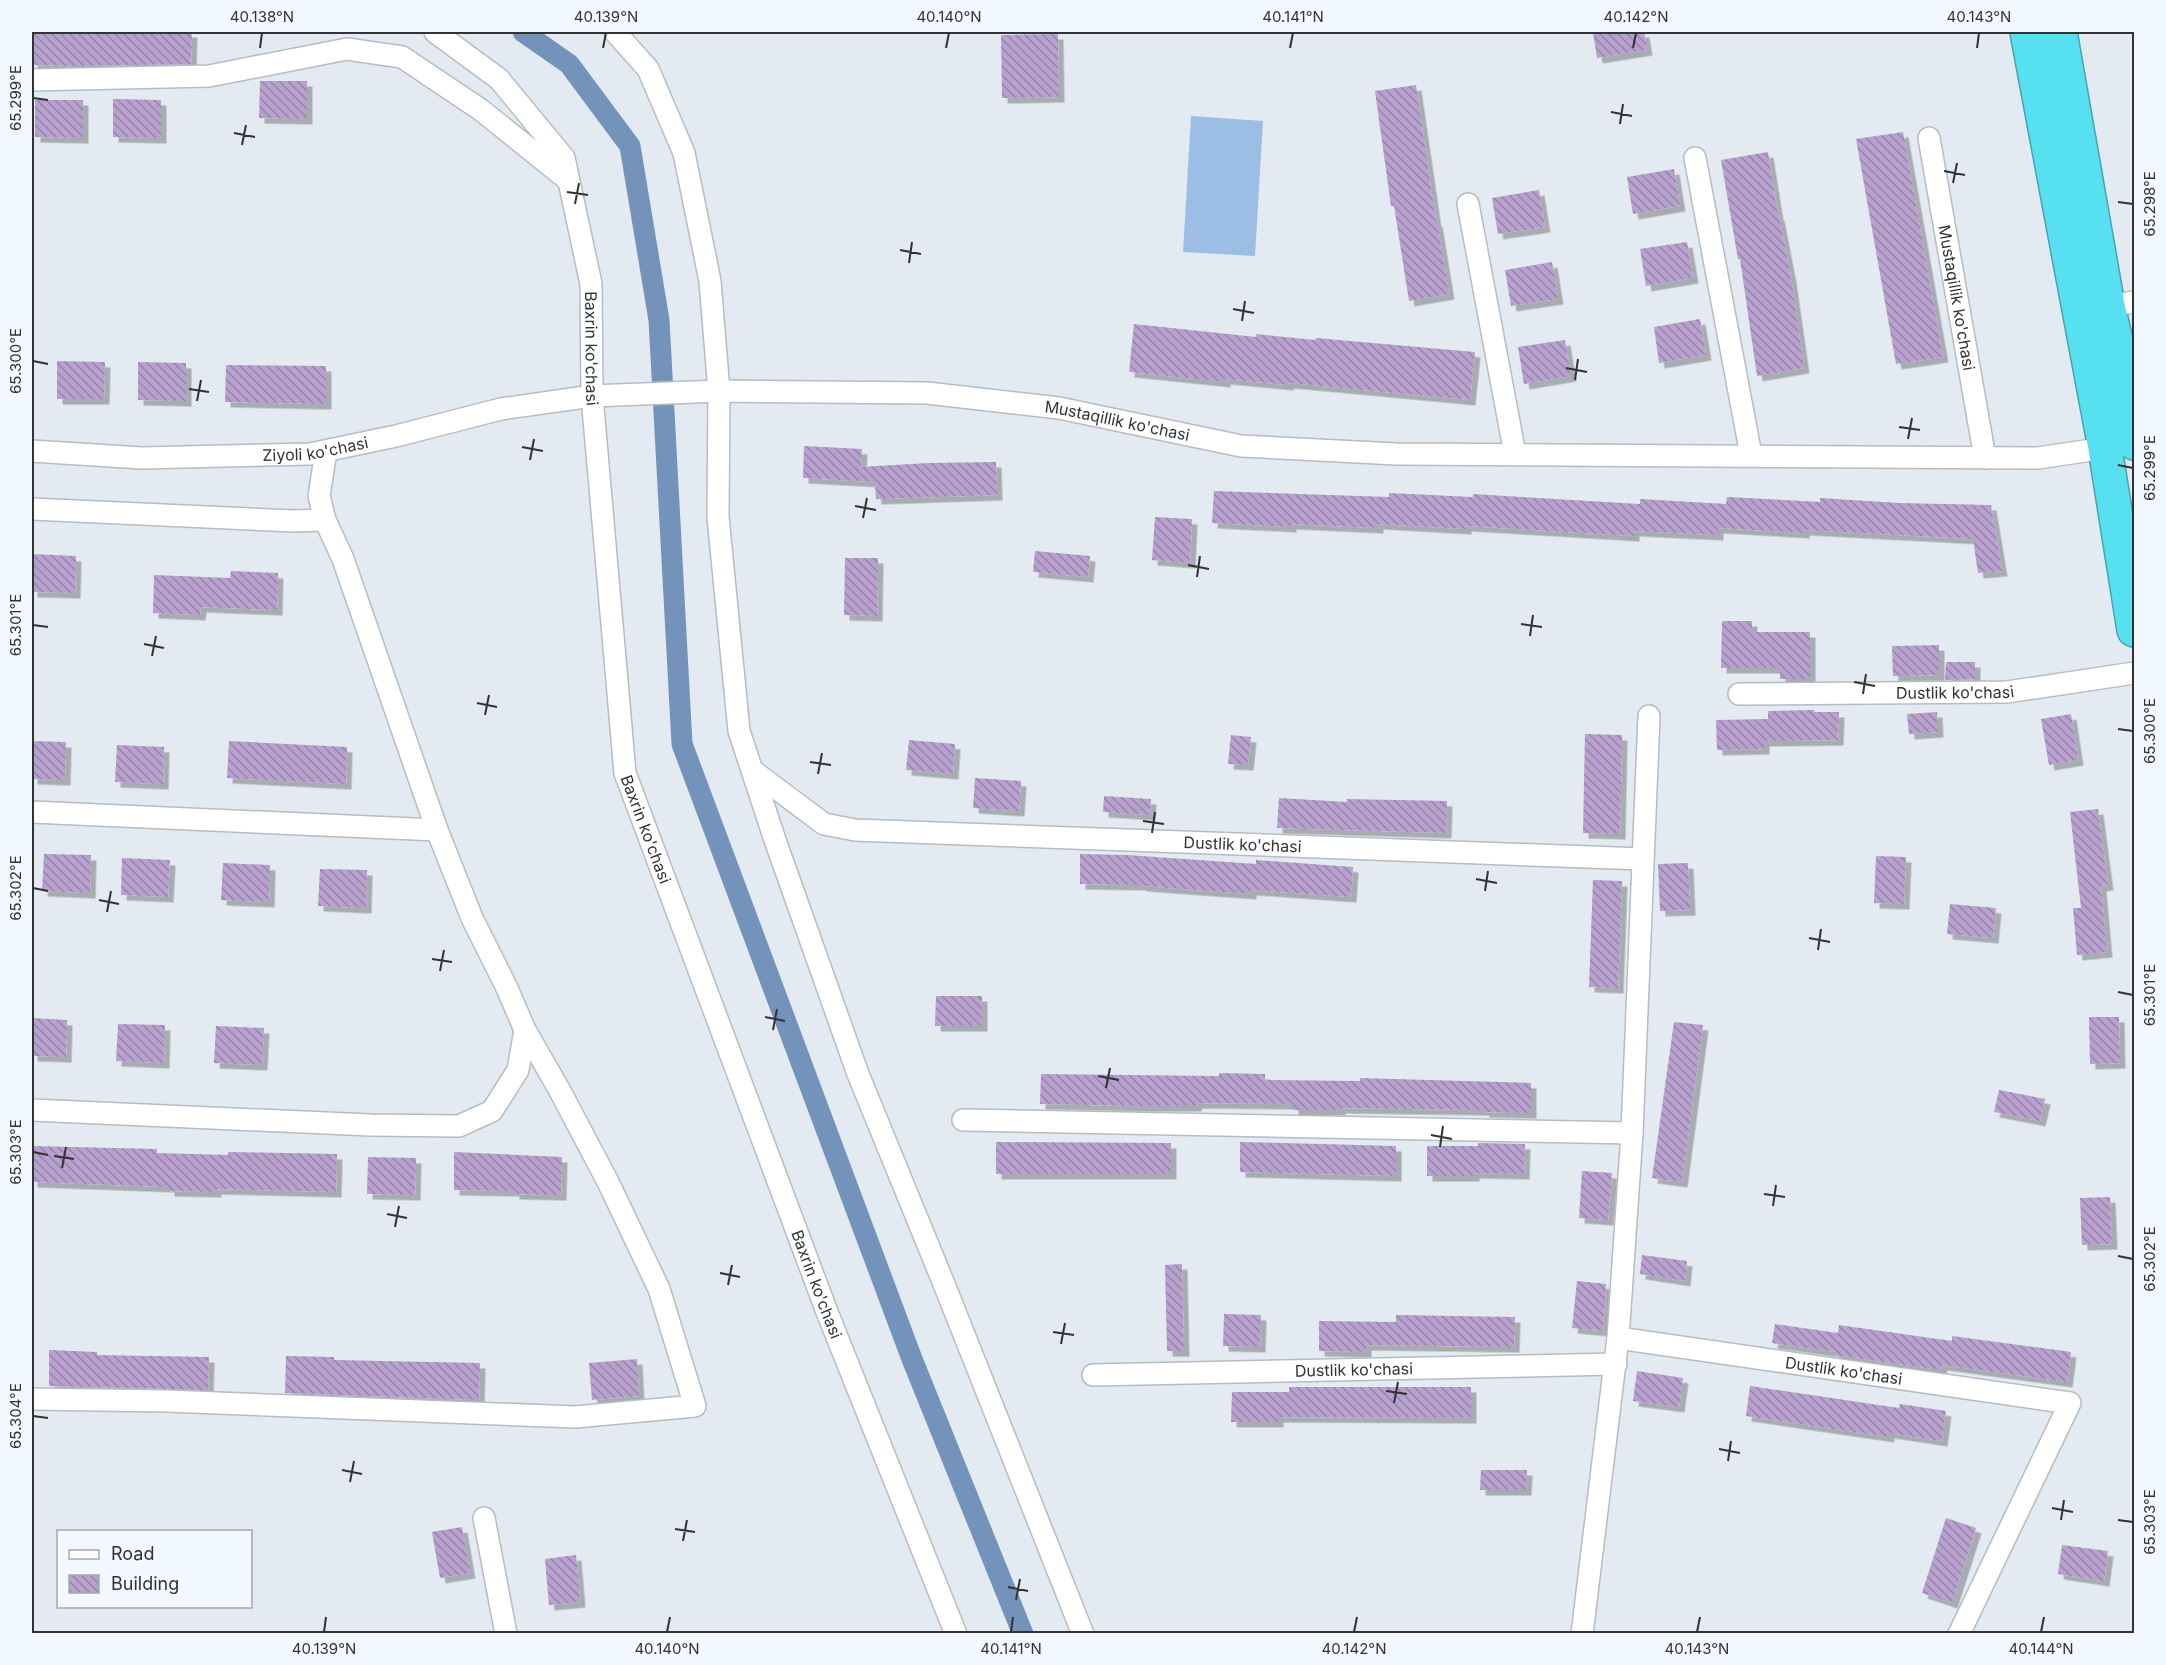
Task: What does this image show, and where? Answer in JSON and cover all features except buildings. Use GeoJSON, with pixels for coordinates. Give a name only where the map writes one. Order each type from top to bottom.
{"type":"FeatureCollection","features":[{"type":"Feature","properties":{"kind":"highway"},"geometry":{"type":"LineString","coordinates":[[2027,32],[2120,445],[2134,630]]}},
{"type":"Feature","properties":{"kind":"highway"},"geometry":{"type":"LineString","coordinates":[[2060,32],[2122,304],[2126,384],[2120,445]]}},
{"type":"Feature","properties":{"kind":"street","name":"Baxrin ko'chasi"},"geometry":{"type":"LineString","coordinates":[[435,32],[499,79],[564,158],[591,284],[592,396],[625,774],[826,1312],[956,1634]]}},
{"type":"Feature","properties":{"kind":"street"},"geometry":{"type":"LineString","coordinates":[[615,32],[648,69],[684,153],[710,281],[719,391],[718,517],[740,731],[858,1074],[1083,1634]]}},
{"type":"Feature","properties":{"kind":"street"},"geometry":{"type":"LineString","coordinates":[[32,80],[209,76],[347,49],[402,57],[482,110],[568,180]]}},
{"type":"Feature","properties":{"kind":"street","name":"Mustaqillik ko'chasi"},"geometry":{"type":"LineString","coordinates":[[1929,138],[1984,458]]}},
{"type":"Feature","properties":{"kind":"street"},"geometry":{"type":"LineString","coordinates":[[1695,158],[1751,455]]}},
{"type":"Feature","properties":{"kind":"street"},"geometry":{"type":"LineString","coordinates":[[1468,204],[1515,454]]}},
{"type":"Feature","properties":{"kind":"street","name":"Mustaqillik ko'chasi"},"geometry":{"type":"LineString","coordinates":[[592,396],[719,391],[927,393],[1059,408],[1241,446],[1396,454],[2038,458],[2120,445]]}},
{"type":"Feature","properties":{"kind":"street","name":"Ziyoli ko'chasi"},"geometry":{"type":"LineString","coordinates":[[32,451],[142,458],[309,454],[396,436],[501,409],[592,396]]}},
{"type":"Feature","properties":{"kind":"street"},"geometry":{"type":"LineString","coordinates":[[32,1398],[575,1417],[695,1406],[659,1289],[602,1172],[525,1030],[472,918],[437,830],[343,559],[325,520],[319,496],[326,451]]}},
{"type":"Feature","properties":{"kind":"street"},"geometry":{"type":"LineString","coordinates":[[32,509],[293,521],[325,520]]}},
{"type":"Feature","properties":{"kind":"street","name":"Dustlik ko'chasi"},"geometry":{"type":"LineString","coordinates":[[1739,694],[2007,692],[2134,673]]}},
{"type":"Feature","properties":{"kind":"street"},"geometry":{"type":"LineString","coordinates":[[1582,1634],[1618,1338],[1632,1134],[1649,716]]}},
{"type":"Feature","properties":{"kind":"street","name":"Dustlik ko'chasi"},"geometry":{"type":"LineString","coordinates":[[753,771],[824,824],[855,830],[1643,859]]}},
{"type":"Feature","properties":{"kind":"street"},"geometry":{"type":"LineString","coordinates":[[32,812],[437,830]]}},
{"type":"Feature","properties":{"kind":"street"},"geometry":{"type":"LineString","coordinates":[[32,1110],[370,1125],[459,1126],[492,1111],[519,1071],[525,1030]]}},
{"type":"Feature","properties":{"kind":"street"},"geometry":{"type":"LineString","coordinates":[[963,1120],[1632,1134]]}},
{"type":"Feature","properties":{"kind":"street","name":"Dustlik ko'chasi"},"geometry":{"type":"LineString","coordinates":[[1618,1338],[2070,1403],[1959,1634]]}},
{"type":"Feature","properties":{"kind":"street","name":"Dustlik ko'chasi"},"geometry":{"type":"LineString","coordinates":[[1093,1375],[1616,1364]]}},
{"type":"Feature","properties":{"kind":"street"},"geometry":{"type":"LineString","coordinates":[[484,1518],[506,1634]]}},
{"type":"Feature","properties":{"kind":"shaded area"},"geometry":{"type":"Polygon","coordinates":[[[1191,116],[1263,121],[1255,256],[1183,252],[1191,116]]]}},
{"type":"Feature","properties":{"kind":"waterway"},"geometry":{"type":"LineString","coordinates":[[523,32],[569,64],[630,146],[659,320],[682,744],[912,1359],[1023,1634]]}}]}
